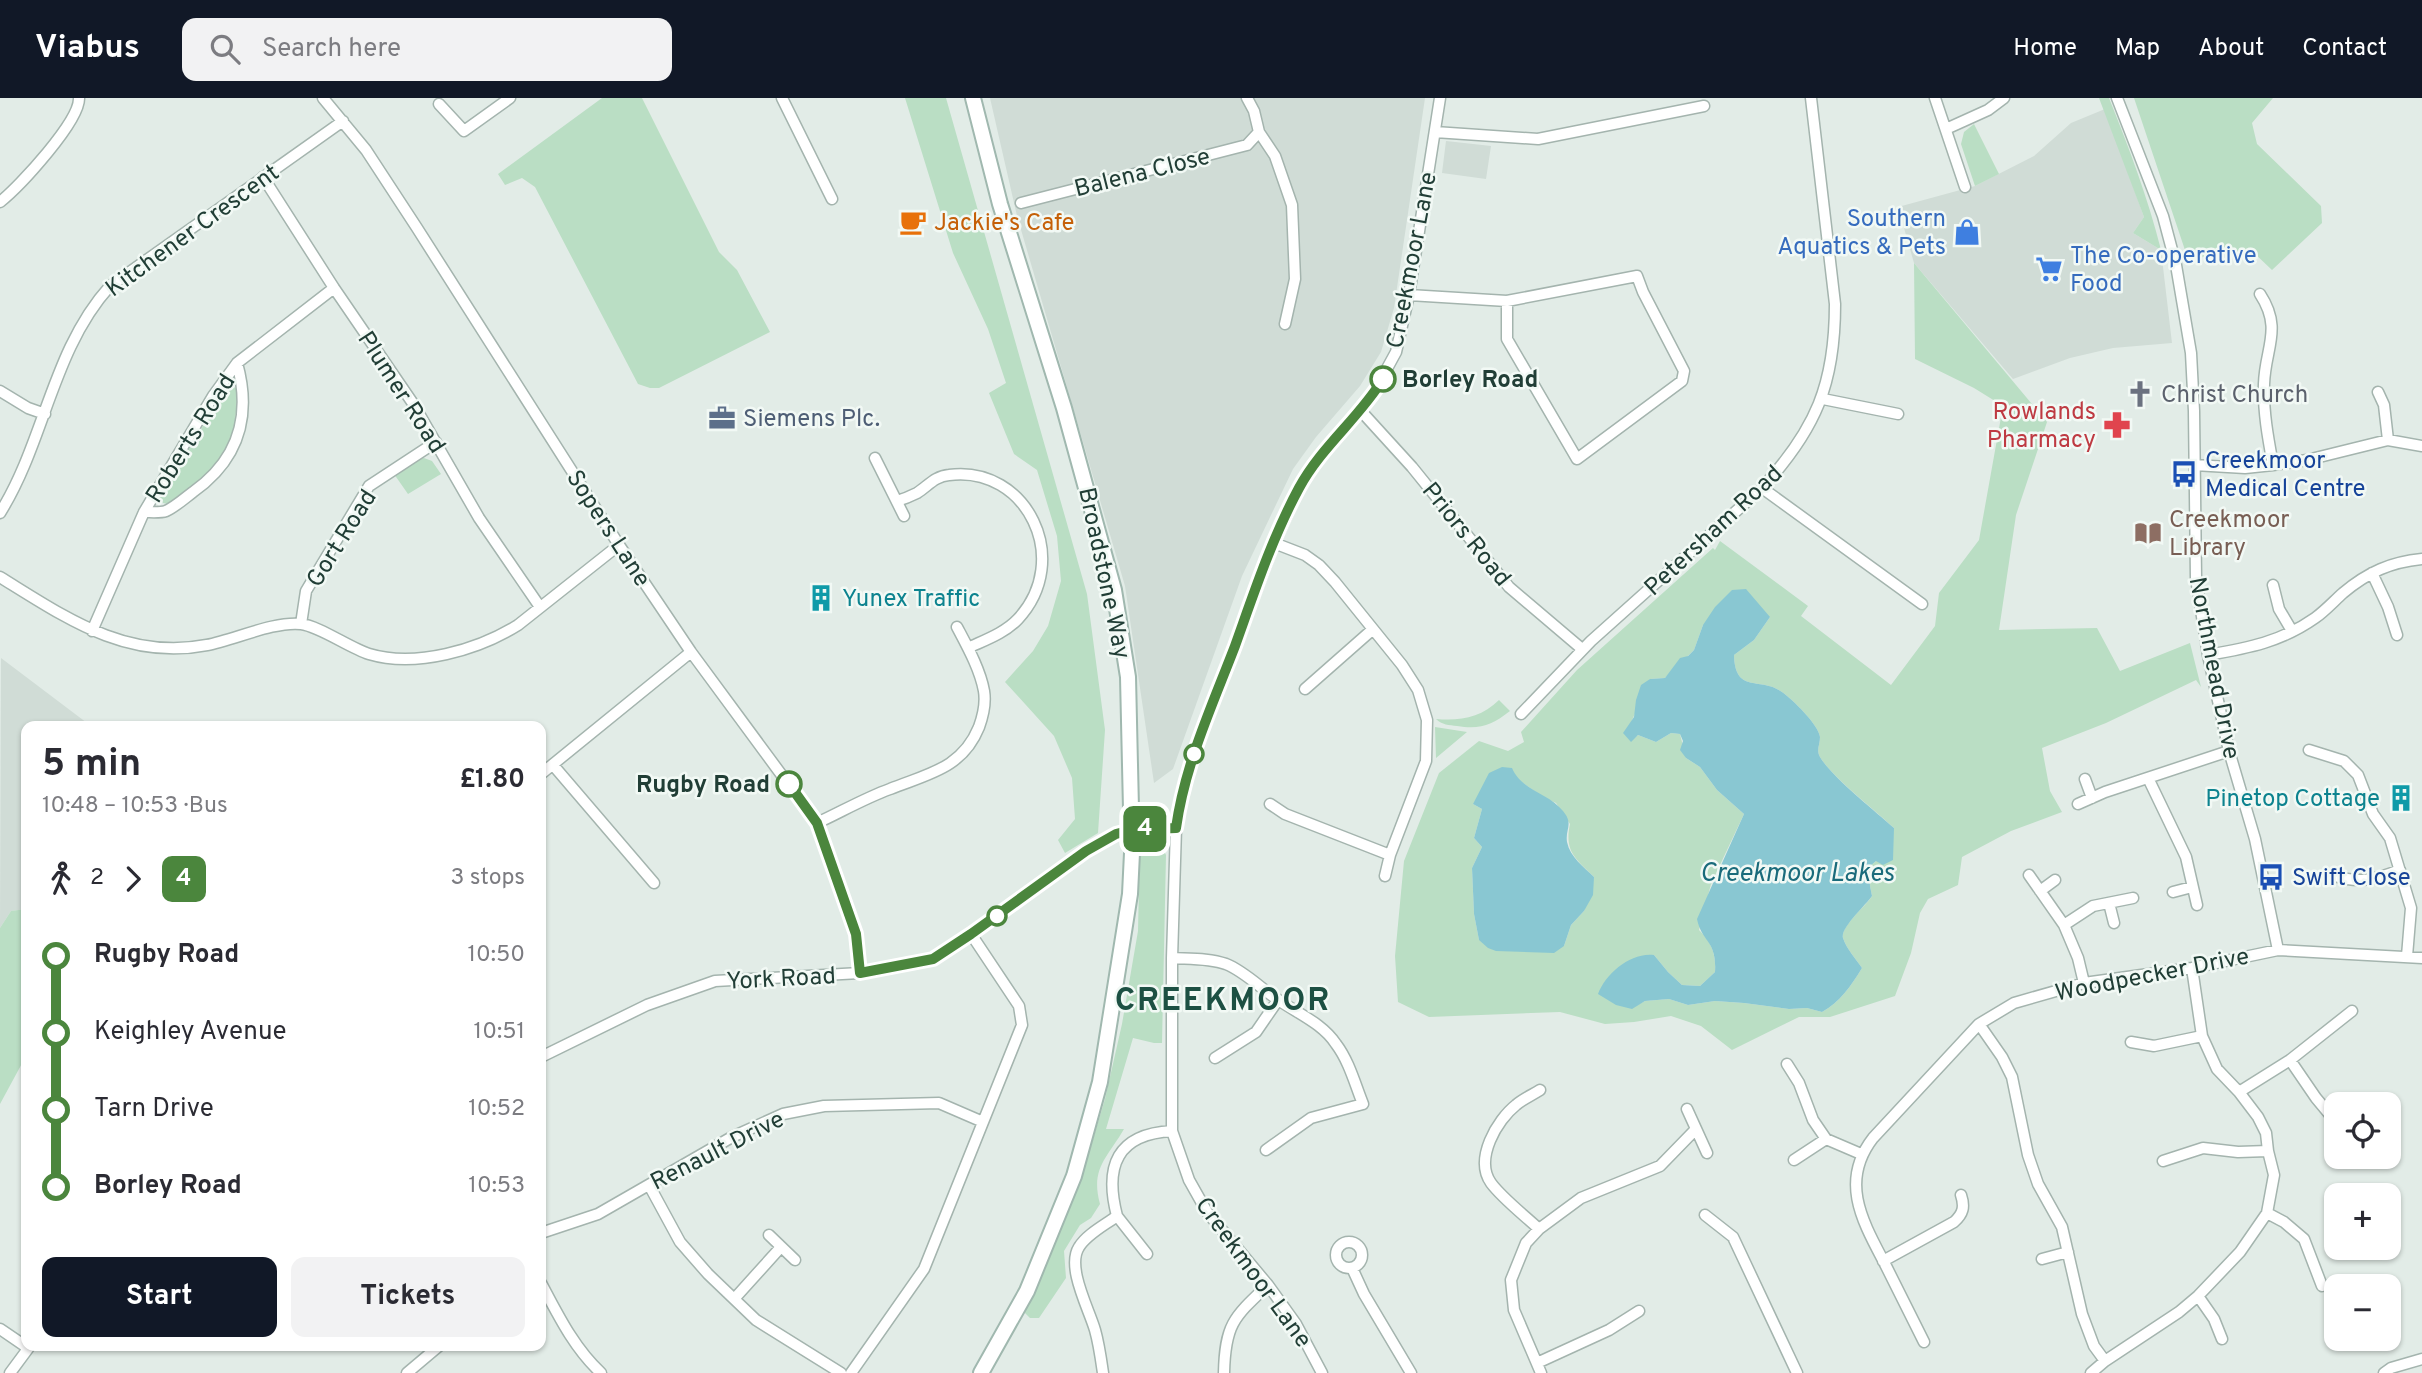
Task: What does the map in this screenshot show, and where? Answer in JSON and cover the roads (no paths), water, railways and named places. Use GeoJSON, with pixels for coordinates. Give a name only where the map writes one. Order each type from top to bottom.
{"type":"FeatureCollection","features":[{"type":"Feature","properties":{"kind":"street"},"geometry":{"type":"LineString","coordinates":[[0,202],[22,182],[55,142],[77,112],[79,98]]}},
{"type":"Feature","properties":{"kind":"street","name":"Sopers Lane"},"geometry":{"type":"LineString","coordinates":[[323,98],[366,150],[619,545],[691,652],[817,823],[856,934],[860,973]]}},
{"type":"Feature","properties":{"kind":"street"},"geometry":{"type":"LineString","coordinates":[[439,104],[464,131],[510,98]]}},
{"type":"Feature","properties":{"kind":"street"},"geometry":{"type":"LineString","coordinates":[[782,98],[832,199]]}},
{"type":"Feature","properties":{"kind":"street","name":"Broadstone Way"},"geometry":{"type":"LineString","coordinates":[[973,98],[1000,204],[1064,408],[1114,590],[1128,677],[1132,853],[1130,894],[1102,1069],[1074,1176],[1027,1291],[981,1373]]}},
{"type":"Feature","properties":{"kind":"street"},"geometry":{"type":"LineString","coordinates":[[1247,98],[1254,111],[1259,132],[1275,156],[1292,205],[1295,279],[1285,324]]}},
{"type":"Feature","properties":{"kind":"street","name":"Creekmoor Lane"},"geometry":{"type":"LineString","coordinates":[[1322,1373],[1296,1324],[1268,1285],[1207,1212],[1189,1180],[1172,1130],[1172,958],[1176,828],[1184,780],[1273,542],[1299,488],[1383,380],[1396,352],[1409,295],[1440,98]]}},
{"type":"Feature","properties":{"kind":"street","name":"Petersham Road"},"geometry":{"type":"LineString","coordinates":[[1521,714],[1582,649],[1762,488],[1787,461],[1822,399],[1830,368],[1835,304],[1811,98]]}},
{"type":"Feature","properties":{"kind":"street"},"geometry":{"type":"LineString","coordinates":[[1935,98],[1965,187]]}},
{"type":"Feature","properties":{"kind":"street"},"geometry":{"type":"LineString","coordinates":[[1946,130],[1987,110],[2004,98]]}},
{"type":"Feature","properties":{"kind":"street","name":"Northmead Drive"},"geometry":{"type":"LineString","coordinates":[[2117,98],[2163,216],[2176,265],[2191,353],[2196,578],[2208,655],[2229,751],[2255,839],[2278,950]]}},
{"type":"Feature","properties":{"kind":"street"},"geometry":{"type":"LineString","coordinates":[[1435,132],[1538,139],[1704,106]]}},
{"type":"Feature","properties":{"kind":"street","name":"Kitchener Crescent"},"geometry":{"type":"LineString","coordinates":[[0,513],[46,414],[78,329],[93,304],[110,286],[343,121]]}},
{"type":"Feature","properties":{"kind":"street","name":"Balena Close"},"geometry":{"type":"LineString","coordinates":[[1021,202],[1247,145],[1259,132]]}},
{"type":"Feature","properties":{"kind":"street","name":"Plumer Road"},"geometry":{"type":"LineString","coordinates":[[264,177],[334,288],[414,405],[479,518],[540,607]]}},
{"type":"Feature","properties":{"kind":"street"},"geometry":{"type":"LineString","coordinates":[[1409,295],[1507,301],[1637,276],[1681,364],[1684,371],[1682,381],[1577,459],[1507,339],[1507,301]]}},
{"type":"Feature","properties":{"kind":"street","name":"Roberts Road"},"geometry":{"type":"LineString","coordinates":[[92,631],[144,512],[213,396],[237,363],[334,288]]}},
{"type":"Feature","properties":{"kind":"street"},"geometry":{"type":"LineString","coordinates":[[2260,294],[2269,308],[2273,337],[2264,384],[2266,422],[2273,465]]}},
{"type":"Feature","properties":{"kind":"street","name":"Roberts Road"},"geometry":{"type":"LineString","coordinates":[[144,512],[166,511],[215,475],[229,456],[238,435],[241,417],[243,386],[237,363]]}},
{"type":"Feature","properties":{"kind":"street"},"geometry":{"type":"LineString","coordinates":[[0,391],[28,408],[46,414]]}},
{"type":"Feature","properties":{"kind":"street"},"geometry":{"type":"LineString","coordinates":[[2378,392],[2384,405],[2388,440]]}},
{"type":"Feature","properties":{"kind":"street"},"geometry":{"type":"LineString","coordinates":[[1822,399],[1898,414]]}},
{"type":"Feature","properties":{"kind":"street","name":"Priors Road"},"geometry":{"type":"LineString","coordinates":[[1360,411],[1412,467],[1509,587],[1582,649]]}},
{"type":"Feature","properties":{"kind":"street"},"geometry":{"type":"LineString","coordinates":[[2194,466],[2245,468],[2273,465],[2307,460],[2388,440],[2422,446]]}},
{"type":"Feature","properties":{"kind":"street","name":"Gort Road"},"geometry":{"type":"LineString","coordinates":[[301,624],[306,591],[369,486],[436,442]]}},
{"type":"Feature","properties":{"kind":"street"},"geometry":{"type":"LineString","coordinates":[[875,458],[904,516]]}},
{"type":"Feature","properties":{"kind":"street"},"geometry":{"type":"LineString","coordinates":[[897,501],[945,475],[970,475],[984,478],[1006,490],[1018,499],[1034,522],[1044,562],[1042,576],[1031,603],[1011,625],[968,648]]}},
{"type":"Feature","properties":{"kind":"street"},"geometry":{"type":"LineString","coordinates":[[1762,488],[1922,604]]}},
{"type":"Feature","properties":{"kind":"street"},"geometry":{"type":"LineString","coordinates":[[1273,542],[1304,555],[1319,565],[1402,666],[1418,690],[1427,720],[1426,761],[1390,855],[1385,876]]}},
{"type":"Feature","properties":{"kind":"street"},"geometry":{"type":"LineString","coordinates":[[0,577],[92,631],[129,643],[164,648],[206,645],[276,627],[301,624],[370,654],[403,658],[449,654],[486,642],[518,625],[619,545]]}},
{"type":"Feature","properties":{"kind":"street"},"geometry":{"type":"LineString","coordinates":[[2208,655],[2271,643],[2316,618],[2344,592],[2372,573],[2389,564],[2422,559]]}},
{"type":"Feature","properties":{"kind":"street"},"geometry":{"type":"LineString","coordinates":[[2372,573],[2398,635]]}},
{"type":"Feature","properties":{"kind":"street"},"geometry":{"type":"LineString","coordinates":[[2273,585],[2279,609],[2292,631]]}},
{"type":"Feature","properties":{"kind":"street"},"geometry":{"type":"LineString","coordinates":[[817,823],[889,789],[937,772],[952,763],[968,747],[980,724],[985,706],[984,690],[957,627]]}},
{"type":"Feature","properties":{"kind":"street"},"geometry":{"type":"LineString","coordinates":[[1306,689],[1372,630]]}},
{"type":"Feature","properties":{"kind":"street"},"geometry":{"type":"LineString","coordinates":[[546,770],[691,652]]}},
{"type":"Feature","properties":{"kind":"street"},"geometry":{"type":"LineString","coordinates":[[2309,750],[2344,761],[2358,775],[2373,814],[2390,838],[2411,908],[2407,956]]}},
{"type":"Feature","properties":{"kind":"street"},"geometry":{"type":"LineString","coordinates":[[2078,804],[2229,751]]}},
{"type":"Feature","properties":{"kind":"street"},"geometry":{"type":"LineString","coordinates":[[553,765],[654,883]]}},
{"type":"Feature","properties":{"kind":"street"},"geometry":{"type":"LineString","coordinates":[[2148,778],[2186,857],[2197,905]]}},
{"type":"Feature","properties":{"kind":"street"},"geometry":{"type":"LineString","coordinates":[[2085,779],[2092,798]]}},
{"type":"Feature","properties":{"kind":"street"},"geometry":{"type":"LineString","coordinates":[[1270,804],[1285,814],[1390,855]]}},
{"type":"Feature","properties":{"kind":"street","name":"York Road"},"geometry":{"type":"LineString","coordinates":[[546,1055],[647,1005],[715,981],[860,973],[933,959],[1086,851]]}},
{"type":"Feature","properties":{"kind":"street"},"geometry":{"type":"LineString","coordinates":[[2335,876],[2351,881],[2364,881],[2400,870]]}},
{"type":"Feature","properties":{"kind":"street"},"geometry":{"type":"LineString","coordinates":[[2029,875],[2064,925],[2078,958],[2084,983]]}},
{"type":"Feature","properties":{"kind":"street"},"geometry":{"type":"LineString","coordinates":[[2040,891],[2055,880]]}},
{"type":"Feature","properties":{"kind":"street"},"geometry":{"type":"LineString","coordinates":[[2173,892],[2192,887]]}},
{"type":"Feature","properties":{"kind":"street"},"geometry":{"type":"LineString","coordinates":[[2064,925],[2093,906],[2133,898]]}},
{"type":"Feature","properties":{"kind":"street"},"geometry":{"type":"LineString","coordinates":[[2109,903],[2114,923]]}},
{"type":"Feature","properties":{"kind":"street"},"geometry":{"type":"LineString","coordinates":[[851,1373],[924,1269],[1022,1025],[1019,1006],[971,934]]}},
{"type":"Feature","properties":{"kind":"street","name":"Woodpecker Drive"},"geometry":{"type":"LineString","coordinates":[[1861,1154],[1979,1024],[2014,1003],[2084,983],[2192,968],[2278,950],[2422,958]]}},
{"type":"Feature","properties":{"kind":"street"},"geometry":{"type":"LineString","coordinates":[[1172,958],[1213,960],[1229,965],[1311,1020],[1334,1041],[1343,1054],[1363,1104]]}},
{"type":"Feature","properties":{"kind":"street"},"geometry":{"type":"LineString","coordinates":[[2091,1373],[2198,1296],[2240,1252],[2267,1213],[2274,1175],[2266,1133],[2258,1117],[2239,1092],[2217,1069],[2202,1036],[2192,968]]}},
{"type":"Feature","properties":{"kind":"street"},"geometry":{"type":"LineString","coordinates":[[1215,1058],[1256,1032],[1278,1000]]}},
{"type":"Feature","properties":{"kind":"street"},"geometry":{"type":"LineString","coordinates":[[2239,1092],[2290,1060],[2352,1011]]}},
{"type":"Feature","properties":{"kind":"street"},"geometry":{"type":"LineString","coordinates":[[1979,1024],[2012,1077],[2028,1155],[2038,1184],[2062,1227],[2074,1286],[2088,1334],[2105,1361]]}},
{"type":"Feature","properties":{"kind":"street"},"geometry":{"type":"LineString","coordinates":[[2131,1042],[2154,1046],[2202,1036]]}},
{"type":"Feature","properties":{"kind":"street"},"geometry":{"type":"LineString","coordinates":[[2290,1060],[2324,1108]]}},
{"type":"Feature","properties":{"kind":"street"},"geometry":{"type":"LineString","coordinates":[[1787,1063],[1799,1083],[1813,1120],[1826,1139],[1861,1154],[1855,1181],[1858,1207],[1870,1238],[1924,1342]]}},
{"type":"Feature","properties":{"kind":"street"},"geometry":{"type":"LineString","coordinates":[[1539,1229],[1490,1182],[1484,1166],[1501,1120],[1517,1104],[1540,1090]]}},
{"type":"Feature","properties":{"kind":"street"},"geometry":{"type":"LineString","coordinates":[[1266,1150],[1311,1118],[1376,1101]]}},
{"type":"Feature","properties":{"kind":"street","name":"Renault Drive"},"geometry":{"type":"LineString","coordinates":[[546,1231],[598,1214],[754,1126],[783,1114],[834,1106],[939,1103],[982,1122]]}},
{"type":"Feature","properties":{"kind":"street"},"geometry":{"type":"LineString","coordinates":[[1687,1110],[1707,1153]]}},
{"type":"Feature","properties":{"kind":"street"},"geometry":{"type":"LineString","coordinates":[[1639,1311],[1539,1368],[1514,1310],[1511,1280],[1526,1243],[1539,1229],[1581,1198],[1660,1166],[1696,1129]]}},
{"type":"Feature","properties":{"kind":"street"},"geometry":{"type":"LineString","coordinates":[[1147,1254],[1117,1216],[1111,1195],[1114,1167],[1119,1153],[1133,1140],[1155,1132],[1172,1130]]}},
{"type":"Feature","properties":{"kind":"street"},"geometry":{"type":"LineString","coordinates":[[1794,1160],[1826,1139]]}},
{"type":"Feature","properties":{"kind":"street"},"geometry":{"type":"LineString","coordinates":[[2162,1161],[2203,1148],[2238,1152],[2268,1151]]}},
{"type":"Feature","properties":{"kind":"street"},"geometry":{"type":"LineString","coordinates":[[649,1185],[680,1242],[708,1274],[756,1320],[841,1373]]}},
{"type":"Feature","properties":{"kind":"street"},"geometry":{"type":"LineString","coordinates":[[1883,1261],[1954,1222],[1962,1215],[1964,1203],[1961,1195]]}},
{"type":"Feature","properties":{"kind":"street"},"geometry":{"type":"LineString","coordinates":[[1962,1211],[1975,1216]]}},
{"type":"Feature","properties":{"kind":"street"},"geometry":{"type":"LineString","coordinates":[[2267,1213],[2284,1222],[2304,1239],[2322,1286]]}},
{"type":"Feature","properties":{"kind":"street"},"geometry":{"type":"LineString","coordinates":[[1705,1215],[1732,1237],[1797,1373]]}},
{"type":"Feature","properties":{"kind":"street"},"geometry":{"type":"LineString","coordinates":[[1103,1373],[1095,1329],[1084,1300],[1075,1257],[1079,1246],[1117,1216]]}},
{"type":"Feature","properties":{"kind":"street"},"geometry":{"type":"LineString","coordinates":[[769,1235],[795,1260]]}},
{"type":"Feature","properties":{"kind":"street"},"geometry":{"type":"LineString","coordinates":[[735,1298],[781,1247]]}},
{"type":"Feature","properties":{"kind":"street"},"geometry":{"type":"LineString","coordinates":[[2042,1259],[2068,1252]]}},
{"type":"Feature","properties":{"kind":"street"},"geometry":{"type":"LineString","coordinates":[[1352,1268],[1410,1373]]}},
{"type":"Feature","properties":{"kind":"street"},"geometry":{"type":"LineString","coordinates":[[1224,1373],[1228,1330],[1242,1309],[1268,1285]]}},
{"type":"Feature","properties":{"kind":"street"},"geometry":{"type":"LineString","coordinates":[[546,1292],[571,1339],[587,1361],[601,1373]]}},
{"type":"Feature","properties":{"kind":"street"},"geometry":{"type":"LineString","coordinates":[[2198,1296],[2214,1319],[2222,1339]]}},
{"type":"Feature","properties":{"kind":"street"},"geometry":{"type":"LineString","coordinates":[[0,1329],[21,1342]]}},
{"type":"Feature","properties":{"kind":"street"},"geometry":{"type":"LineString","coordinates":[[10,1373],[26,1351]]}},
{"type":"Feature","properties":{"kind":"street"},"geometry":{"type":"LineString","coordinates":[[407,1373],[433,1351]]}},
{"type":"Feature","properties":{"kind":"street"},"geometry":{"type":"LineString","coordinates":[[2384,1373],[2391,1368],[2422,1359]]}},
{"type":"Feature","properties":{"kind":"water","name":"Creekmoor Lakes"},"geometry":{"type":"Polygon","coordinates":[[[1746,589],[1770,617],[1754,640],[1734,655],[1739,675],[1744,680],[1774,687],[1798,706],[1818,732],[1818,752],[1826,765],[1894,828],[1893,860],[1883,865],[1876,861],[1869,867],[1872,896],[1843,934],[1846,946],[1862,968],[1845,993],[1822,1012],[1807,1008],[1789,1009],[1715,1001],[1688,1005],[1669,999],[1645,1001],[1632,1009],[1616,1005],[1598,994],[1613,972],[1628,960],[1637,957],[1654,955],[1682,985],[1700,986],[1715,972],[1712,947],[1702,933],[1697,919],[1744,814],[1717,790],[1700,767],[1686,758],[1680,750],[1683,741],[1680,734],[1671,733],[1656,742],[1638,735],[1631,742],[1623,733],[1634,717],[1641,685],[1650,679],[1665,678],[1680,658],[1688,656],[1694,650],[1703,625],[1715,607],[1732,590],[1746,589]]]}},
{"type":"Feature","properties":{"kind":"water"},"geometry":{"type":"Polygon","coordinates":[[[1502,767],[1512,768],[1522,782],[1563,811],[1569,823],[1567,842],[1571,852],[1594,877],[1593,895],[1584,911],[1571,925],[1564,946],[1554,953],[1496,951],[1479,940],[1474,914],[1472,868],[1482,847],[1474,838],[1482,809],[1473,804],[1489,773],[1502,767]]]}},
{"type":"Feature","properties":{"kind":"place","name":"Jackie's Cafe"},"geometry":{"type":"Point","coordinates":[913,222]}},
{"type":"Feature","properties":{"kind":"place","name":"Southern Aquatics & Pets"},"geometry":{"type":"Point","coordinates":[1967,232]}},
{"type":"Feature","properties":{"kind":"place","name":"The Co-operative Food"},"geometry":{"type":"Point","coordinates":[2049,269]}},
{"type":"Feature","properties":{"kind":"place","name":"Borley Road"},"geometry":{"type":"Point","coordinates":[1383,379]}},
{"type":"Feature","properties":{"kind":"place","name":"Christ Church"},"geometry":{"type":"Point","coordinates":[2140,394]}},
{"type":"Feature","properties":{"kind":"place","name":"Siemens Plc."},"geometry":{"type":"Point","coordinates":[722,418]}},
{"type":"Feature","properties":{"kind":"place","name":"Rowlands Pharmacy"},"geometry":{"type":"Point","coordinates":[2117,425]}},
{"type":"Feature","properties":{"kind":"place","name":"Creekmoor Medical Centre"},"geometry":{"type":"Point","coordinates":[2184,474]}},
{"type":"Feature","properties":{"kind":"place","name":"Creekmoor Library"},"geometry":{"type":"Point","coordinates":[2148,533]}},
{"type":"Feature","properties":{"kind":"place","name":"Yunex Traffic"},"geometry":{"type":"Point","coordinates":[821,598]}},
{"type":"Feature","properties":{"kind":"place","name":"Rugby Road"},"geometry":{"type":"Point","coordinates":[789,784]}},
{"type":"Feature","properties":{"kind":"place","name":"Pinetop Cottage"},"geometry":{"type":"Point","coordinates":[2401,798]}},
{"type":"Feature","properties":{"kind":"place","name":"Swift Close"},"geometry":{"type":"Point","coordinates":[2271,877]}},
{"type":"Feature","properties":{"kind":"district","name":"CREEKMOOR"},"geometry":{"type":"Point","coordinates":[1223,999]}}]}
